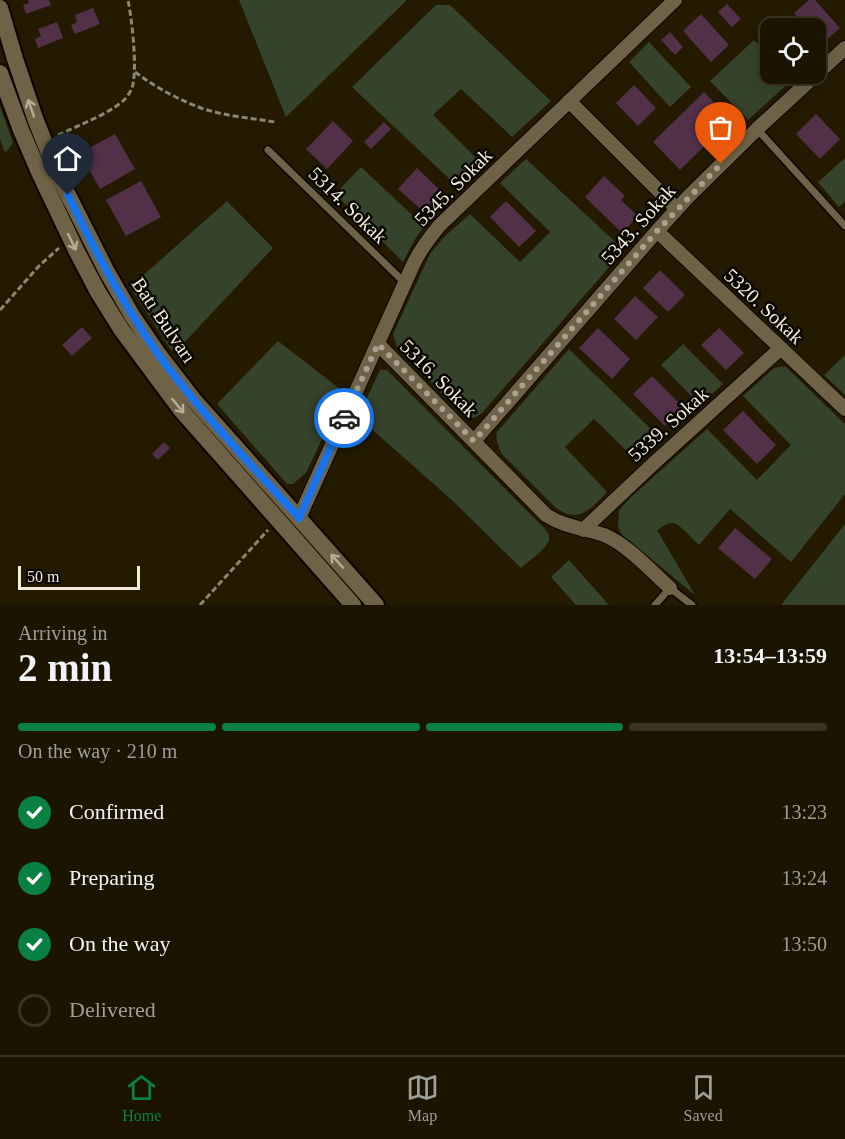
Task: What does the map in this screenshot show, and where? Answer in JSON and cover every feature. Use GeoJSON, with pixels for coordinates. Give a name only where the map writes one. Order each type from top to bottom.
{"type":"FeatureCollection","features":[{"type":"Feature","properties":{"kind":"street","name":"5345. Sokak"},"geometry":{"type":"LineString","coordinates":[[299,518],[420,250],[440,225],[675,0]]}},
{"type":"Feature","properties":{"kind":"street","name":"Batı Bulvarı"},"geometry":{"type":"LineString","coordinates":[[0,8],[44,141],[78,216],[133,317],[193,399],[376,605]]}},
{"type":"Feature","properties":{"kind":"street","name":"5343. Sokak"},"geometry":{"type":"LineString","coordinates":[[474,441],[704,180],[845,48]]}},
{"type":"Feature","properties":{"kind":"street","name":"Batı Bulvarı"},"geometry":{"type":"LineString","coordinates":[[0,73],[21,130],[70,238],[121,329],[180,410],[353,605]]}},
{"type":"Feature","properties":{"kind":"street"},"geometry":{"type":"LineString","coordinates":[[569,101],[677,209]]}},
{"type":"Feature","properties":{"kind":"street","name":"5320. Sokak"},"geometry":{"type":"LineString","coordinates":[[657,231],[845,409]]}},
{"type":"Feature","properties":{"kind":"street","name":"5316. Sokak"},"geometry":{"type":"LineString","coordinates":[[378,344],[546,515],[556,522],[604,535],[614,540],[670,588]]}},
{"type":"Feature","properties":{"kind":"street","name":"5339. Sokak"},"geometry":{"type":"LineString","coordinates":[[583,530],[781,348]]}},
{"type":"Feature","properties":{"kind":"lane"},"geometry":{"type":"LineString","coordinates":[[757,129],[845,226]]}},
{"type":"Feature","properties":{"kind":"lane","name":"5314. Sokak"},"geometry":{"type":"LineString","coordinates":[[268,150],[405,283]]}},
{"type":"Feature","properties":{"kind":"lane"},"geometry":{"type":"LineString","coordinates":[[655,605],[670,588]]}},
{"type":"Feature","properties":{"kind":"lane","name":"5316. Sokak"},"geometry":{"type":"LineString","coordinates":[[670,588],[692,605]]}},
{"type":"Feature","properties":{"kind":"path"},"geometry":{"type":"LineString","coordinates":[[44,141],[103,113],[125,99],[131,90],[134,82],[133,39],[128,0]]}},
{"type":"Feature","properties":{"kind":"path"},"geometry":{"type":"LineString","coordinates":[[134,71],[174,97],[203,108],[275,122]]}},
{"type":"Feature","properties":{"kind":"path"},"geometry":{"type":"LineString","coordinates":[[0,310],[39,266],[70,238]]}},
{"type":"Feature","properties":{"kind":"path"},"geometry":{"type":"LineString","coordinates":[[200,605],[278,520]]}},
{"type":"Feature","properties":{"kind":"green space"},"geometry":{"type":"Polygon","coordinates":[[[239,0],[407,0],[286,117],[239,0]]]}},
{"type":"Feature","properties":{"kind":"green space"},"geometry":{"type":"Polygon","coordinates":[[[436,5],[450,5],[551,101],[512,137],[461,89],[433,115],[483,165],[459,188],[352,87],[436,5]]]}},
{"type":"Feature","properties":{"kind":"green space"},"geometry":{"type":"Polygon","coordinates":[[[754,40],[760,46],[760,84],[788,84],[748,120],[710,81],[754,40]]]}},
{"type":"Feature","properties":{"kind":"green space"},"geometry":{"type":"Polygon","coordinates":[[[649,42],[691,87],[670,107],[629,62],[649,42]]]}},
{"type":"Feature","properties":{"kind":"green space"},"geometry":{"type":"Polygon","coordinates":[[[0,106],[13,143],[5,153],[0,139],[0,106]]]}},
{"type":"Feature","properties":{"kind":"green space"},"geometry":{"type":"Polygon","coordinates":[[[845,158],[845,201],[839,207],[818,182],[845,158]]]}},
{"type":"Feature","properties":{"kind":"green space"},"geometry":{"type":"Polygon","coordinates":[[[526,159],[624,250],[482,413],[474,418],[467,417],[397,347],[393,334],[430,254],[444,237],[470,214],[520,262],[550,232],[500,183],[526,159]]]}},
{"type":"Feature","properties":{"kind":"green space"},"geometry":{"type":"Polygon","coordinates":[[[361,167],[424,226],[403,262],[335,194],[361,167]]]}},
{"type":"Feature","properties":{"kind":"green space"},"geometry":{"type":"Polygon","coordinates":[[[227,201],[273,248],[180,347],[171,350],[130,287],[227,201]]]}},
{"type":"Feature","properties":{"kind":"green space"},"geometry":{"type":"Polygon","coordinates":[[[278,341],[344,392],[306,473],[293,484],[287,484],[217,404],[278,341]]]}},
{"type":"Feature","properties":{"kind":"green space"},"geometry":{"type":"Polygon","coordinates":[[[683,344],[723,384],[700,405],[661,365],[683,344]]]}},
{"type":"Feature","properties":{"kind":"green space"},"geometry":{"type":"Polygon","coordinates":[[[569,349],[662,440],[638,462],[594,419],[565,447],[607,492],[589,509],[576,515],[562,512],[554,506],[502,454],[496,437],[497,432],[569,349]]]}},
{"type":"Feature","properties":{"kind":"green space"},"geometry":{"type":"Polygon","coordinates":[[[845,355],[845,395],[824,375],[845,355]]]}},
{"type":"Feature","properties":{"kind":"green space"},"geometry":{"type":"Polygon","coordinates":[[[785,366],[845,424],[845,494],[791,562],[730,509],[699,545],[674,523],[657,530],[695,595],[622,535],[618,527],[619,510],[707,429],[757,480],[791,445],[743,396],[774,368],[785,366]]]}},
{"type":"Feature","properties":{"kind":"green space"},"geometry":{"type":"Polygon","coordinates":[[[380,370],[387,370],[546,530],[549,537],[548,543],[521,568],[454,502],[358,417],[380,370]]]}},
{"type":"Feature","properties":{"kind":"green space"},"geometry":{"type":"Polygon","coordinates":[[[845,524],[845,605],[781,605],[845,524]]]}},
{"type":"Feature","properties":{"kind":"green space"},"geometry":{"type":"Polygon","coordinates":[[[569,560],[609,605],[576,605],[551,577],[569,560]]]}},
{"type":"Feature","properties":{"kind":"building"},"geometry":{"type":"Polygon","coordinates":[[[28,0],[49,0],[51,5],[26,14],[23,5],[29,3],[28,0]]]}},
{"type":"Feature","properties":{"kind":"building"},"geometry":{"type":"Polygon","coordinates":[[[809,0],[815,0],[840,28],[826,40],[826,18],[799,18],[794,13],[809,0]]]}},
{"type":"Feature","properties":{"kind":"building"},"geometry":{"type":"Polygon","coordinates":[[[727,4],[741,19],[732,27],[718,12],[727,4]]]}},
{"type":"Feature","properties":{"kind":"building"},"geometry":{"type":"Polygon","coordinates":[[[93,8],[100,24],[75,34],[71,25],[77,22],[75,15],[93,8]]]}},
{"type":"Feature","properties":{"kind":"building"},"geometry":{"type":"Polygon","coordinates":[[[701,14],[729,45],[711,62],[683,31],[701,14]]]}},
{"type":"Feature","properties":{"kind":"building"},"geometry":{"type":"Polygon","coordinates":[[[57,22],[63,38],[38,48],[35,39],[41,36],[38,29],[57,22]]]}},
{"type":"Feature","properties":{"kind":"building"},"geometry":{"type":"Polygon","coordinates":[[[670,32],[683,47],[675,55],[661,40],[670,32]]]}},
{"type":"Feature","properties":{"kind":"building"},"geometry":{"type":"Polygon","coordinates":[[[634,85],[656,108],[638,126],[616,103],[634,85]]]}},
{"type":"Feature","properties":{"kind":"building"},"geometry":{"type":"Polygon","coordinates":[[[704,92],[731,120],[680,170],[653,142],[704,92]]]}},
{"type":"Feature","properties":{"kind":"building"},"geometry":{"type":"Polygon","coordinates":[[[816,114],[840,139],[820,159],[796,134],[816,114]]]}},
{"type":"Feature","properties":{"kind":"building"},"geometry":{"type":"Polygon","coordinates":[[[333,121],[353,141],[327,169],[306,149],[333,121]]]}},
{"type":"Feature","properties":{"kind":"building"},"geometry":{"type":"Polygon","coordinates":[[[384,122],[391,129],[371,149],[364,142],[384,122]]]}},
{"type":"Feature","properties":{"kind":"building"},"geometry":{"type":"Polygon","coordinates":[[[115,134],[135,169],[100,189],[80,153],[115,134]]]}},
{"type":"Feature","properties":{"kind":"building"},"geometry":{"type":"Polygon","coordinates":[[[417,168],[443,193],[425,213],[398,189],[417,168]]]}},
{"type":"Feature","properties":{"kind":"building"},"geometry":{"type":"Polygon","coordinates":[[[604,176],[625,196],[621,200],[638,216],[622,233],[585,197],[604,176]]]}},
{"type":"Feature","properties":{"kind":"building"},"geometry":{"type":"Polygon","coordinates":[[[141,181],[161,217],[126,236],[106,200],[141,181]]]}},
{"type":"Feature","properties":{"kind":"building"},"geometry":{"type":"Polygon","coordinates":[[[506,201],[536,231],[519,247],[490,217],[506,201]]]}},
{"type":"Feature","properties":{"kind":"building"},"geometry":{"type":"Polygon","coordinates":[[[660,270],[685,295],[668,312],[643,288],[660,270]]]}},
{"type":"Feature","properties":{"kind":"building"},"geometry":{"type":"Polygon","coordinates":[[[635,296],[658,317],[636,340],[614,319],[635,296]]]}},
{"type":"Feature","properties":{"kind":"building"},"geometry":{"type":"Polygon","coordinates":[[[82,327],[92,338],[72,356],[62,345],[82,327]]]}},
{"type":"Feature","properties":{"kind":"building"},"geometry":{"type":"Polygon","coordinates":[[[598,328],[630,359],[612,379],[579,348],[598,328]]]}},
{"type":"Feature","properties":{"kind":"building"},"geometry":{"type":"Polygon","coordinates":[[[719,328],[744,353],[726,370],[701,345],[719,328]]]}},
{"type":"Feature","properties":{"kind":"building"},"geometry":{"type":"Polygon","coordinates":[[[652,376],[684,408],[665,426],[633,394],[652,376]]]}},
{"type":"Feature","properties":{"kind":"building"},"geometry":{"type":"Polygon","coordinates":[[[743,411],[776,445],[757,464],[723,430],[743,411]]]}},
{"type":"Feature","properties":{"kind":"building"},"geometry":{"type":"Polygon","coordinates":[[[164,442],[170,448],[158,460],[152,454],[164,442]]]}},
{"type":"Feature","properties":{"kind":"building"},"geometry":{"type":"Polygon","coordinates":[[[735,528],[772,559],[755,579],[718,548],[735,528]]]}},
{"type":"Feature","properties":{"kind":"way so far"},"geometry":{"type":"LineString","coordinates":[[344,418],[378,344],[474,441],[657,231],[721,164]]}},
{"type":"Feature","properties":{"kind":"route"},"geometry":{"type":"LineString","coordinates":[[68,195],[107,272],[133,317],[159,355],[193,399],[299,518],[344,418]]}}]}
